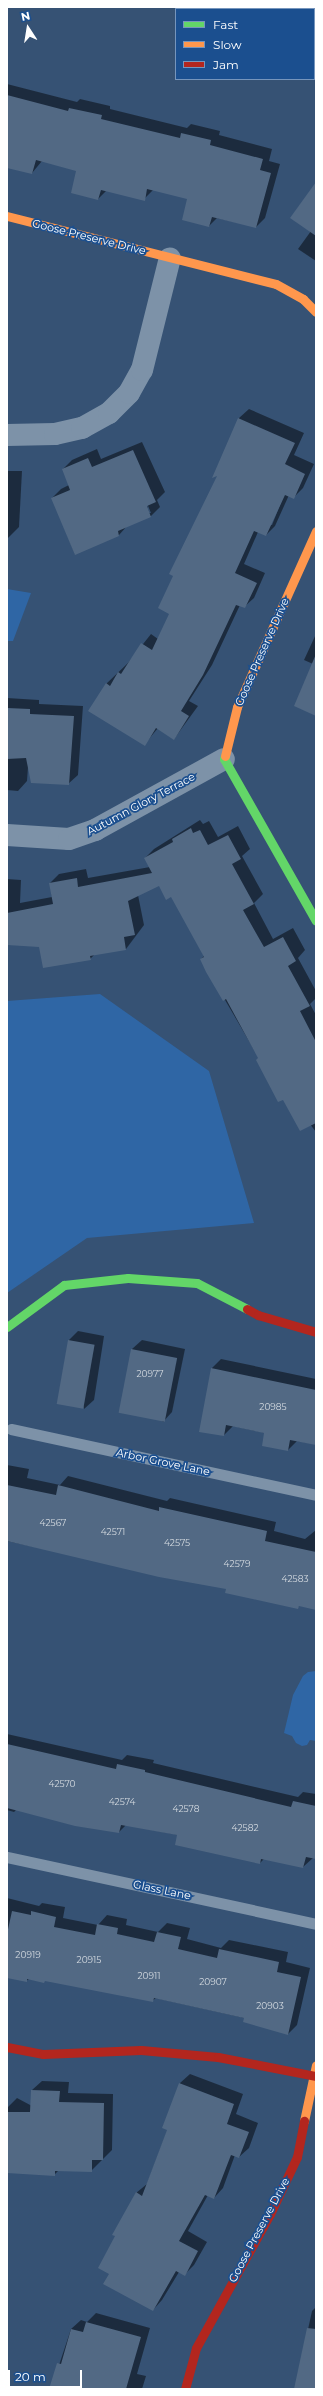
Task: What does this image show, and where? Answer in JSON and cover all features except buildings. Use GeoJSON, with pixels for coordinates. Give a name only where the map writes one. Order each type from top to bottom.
{"type":"FeatureCollection","features":[{"type":"Feature","properties":{"kind":"street","name":"Goose Preserve Drive"},"geometry":{"type":"LineString","coordinates":[[7,216],[276,284],[303,299],[316,312]]}},
{"type":"Feature","properties":{"kind":"street"},"geometry":{"type":"LineString","coordinates":[[7,435],[55,434],[82,428],[109,413],[129,393],[142,370],[170,258]]}},
{"type":"Feature","properties":{"kind":"street","name":"Goose Preserve Drive"},"geometry":{"type":"LineString","coordinates":[[224,759],[236,707],[316,530]]}},
{"type":"Feature","properties":{"kind":"street"},"geometry":{"type":"LineString","coordinates":[[224,759],[316,921]]}},
{"type":"Feature","properties":{"kind":"street","name":"Autumn Glory Terrace"},"geometry":{"type":"LineString","coordinates":[[7,836],[69,839],[95,830],[224,759]]}},
{"type":"Feature","properties":{"kind":"street"},"geometry":{"type":"LineString","coordinates":[[7,1327],[64,1285],[128,1278],[197,1283],[258,1315],[316,1332]]}},
{"type":"Feature","properties":{"kind":"street"},"geometry":{"type":"LineString","coordinates":[[7,2047],[43,2054],[156,2051],[218,2057],[315,2076]]}},
{"type":"Feature","properties":{"kind":"street","name":"Goose Preserve Drive"},"geometry":{"type":"LineString","coordinates":[[185,2389],[196,2348],[270,2214],[297,2157],[315,2076],[316,2065]]}},
{"type":"Feature","properties":{"kind":"lane","name":"Arbor Grove Lane"},"geometry":{"type":"LineString","coordinates":[[10,1429],[316,1495]]}},
{"type":"Feature","properties":{"kind":"lane","name":"Glass Lane"},"geometry":{"type":"LineString","coordinates":[[7,1857],[316,1924]]}},
{"type":"Feature","properties":{"kind":"shaded area"},"geometry":{"type":"Polygon","coordinates":[[[7,589],[31,593],[13,641],[7,641],[7,589]]]}},
{"type":"Feature","properties":{"kind":"shaded area"},"geometry":{"type":"Polygon","coordinates":[[[100,994],[209,1071],[254,1223],[87,1238],[7,1293],[7,1001],[100,994]]]}},
{"type":"Feature","properties":{"kind":"shaded area"},"geometry":{"type":"Polygon","coordinates":[[[316,1671],[316,1741],[310,1740],[307,1745],[302,1746],[296,1743],[292,1736],[284,1733],[293,1695],[303,1676],[308,1672],[316,1671]]]}},
{"type":"Feature","properties":{"kind":"traffic: fast"},"geometry":{"type":"LineString","coordinates":[[225,756],[224,759],[316,921]]}},
{"type":"Feature","properties":{"kind":"traffic: fast"},"geometry":{"type":"LineString","coordinates":[[7,1327],[64,1285],[128,1278],[197,1283],[247,1309]]}},
{"type":"Feature","properties":{"kind":"traffic: slow"},"geometry":{"type":"LineString","coordinates":[[7,216],[276,284],[303,299],[316,312]]}},
{"type":"Feature","properties":{"kind":"traffic: slow"},"geometry":{"type":"LineString","coordinates":[[225,756],[237,707],[316,531]]}},
{"type":"Feature","properties":{"kind":"traffic: slow"},"geometry":{"type":"LineString","coordinates":[[304,2121],[316,2065]]}},
{"type":"Feature","properties":{"kind":"traffic: jam"},"geometry":{"type":"LineString","coordinates":[[247,1309],[258,1315],[316,1332]]}},
{"type":"Feature","properties":{"kind":"traffic: jam"},"geometry":{"type":"LineString","coordinates":[[7,2047],[43,2054],[141,2050],[218,2057],[316,2076]]}},
{"type":"Feature","properties":{"kind":"traffic: jam"},"geometry":{"type":"LineString","coordinates":[[185,2389],[196,2348],[270,2214],[297,2157],[304,2121]]}}]}
